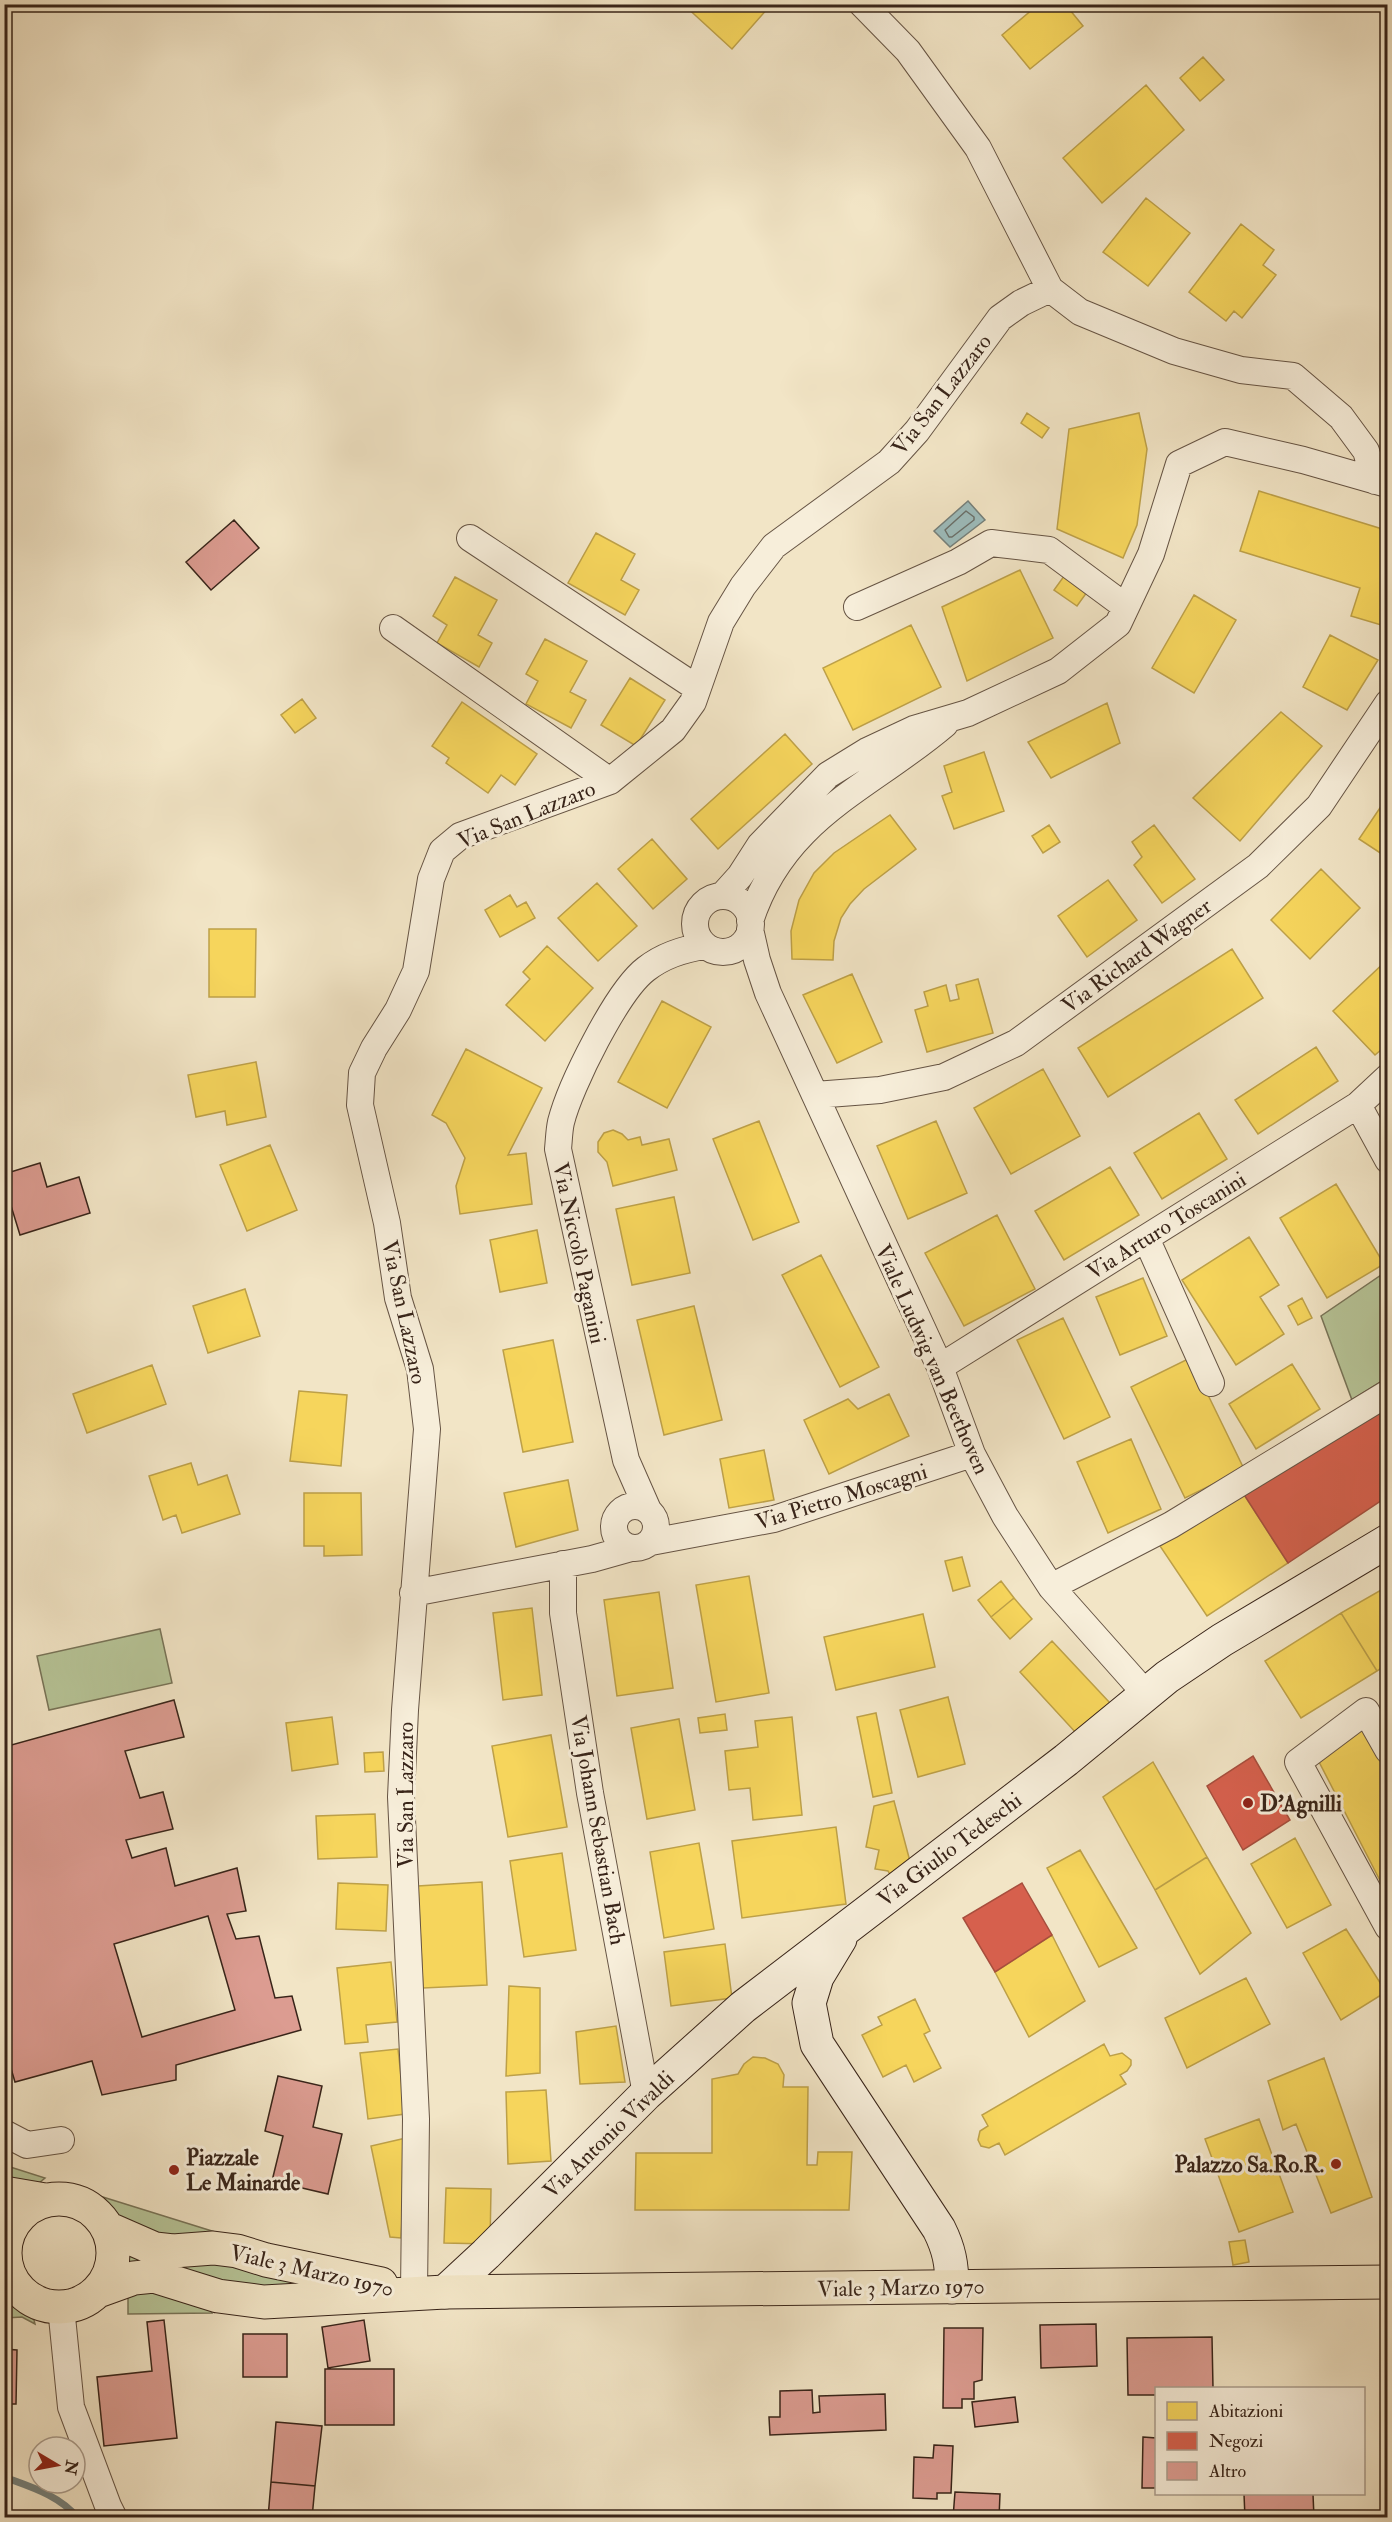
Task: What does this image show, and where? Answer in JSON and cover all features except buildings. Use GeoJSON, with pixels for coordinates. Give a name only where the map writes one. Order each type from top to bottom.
{"type":"FeatureCollection","features":[{"type":"Feature","properties":{"kind":"main road"},"geometry":{"type":"LineString","coordinates":[[4,2193],[81,2203],[97,2213],[107,2228],[112,2244],[113,2261],[107,2277],[98,2291],[87,2299],[61,2307],[44,2305],[16,2295],[16,2285],[8,2270],[6,2252],[8,2235],[17,2220],[29,2208],[45,2200]]}},
{"type":"Feature","properties":{"kind":"main road","name":"Viale 3 Marzo 1970"},"geometry":{"type":"LineString","coordinates":[[107,2228],[156,2249],[173,2251],[213,2248],[237,2251],[266,2260],[429,2292]]}},
{"type":"Feature","properties":{"kind":"main road","name":"Viale 3 Marzo 1970"},"geometry":{"type":"LineString","coordinates":[[98,2291],[134,2278],[154,2276],[218,2296],[264,2301],[429,2292],[1388,2283]]}},
{"type":"Feature","properties":{"kind":"street"},"geometry":{"type":"LineString","coordinates":[[862,4],[908,51],[978,148],[1050,289],[1080,312],[1174,351],[1241,370],[1293,376],[1341,417],[1366,451],[1381,482]]}},
{"type":"Feature","properties":{"kind":"street","name":"Via San Lazzaro"},"geometry":{"type":"LineString","coordinates":[[429,2292],[416,2119],[401,1797],[413,1593],[427,1429],[420,1369],[398,1298],[387,1223],[360,1105],[362,1073],[374,1048],[398,1010],[416,971],[431,879],[442,851],[460,836],[610,781],[673,730],[693,702],[721,622],[743,586],[774,546],[889,462],[917,431],[1000,318],[1021,303],[1050,289]]}},
{"type":"Feature","properties":{"kind":"street"},"geometry":{"type":"LineString","coordinates":[[722,896],[740,876],[760,845],[828,775],[867,751],[914,729],[950,720],[1058,671],[1118,624],[1151,554],[1179,464],[1225,442],[1303,459],[1381,482]]}},
{"type":"Feature","properties":{"kind":"street"},"geometry":{"type":"LineString","coordinates":[[470,538],[697,688]]}},
{"type":"Feature","properties":{"kind":"street"},"geometry":{"type":"LineString","coordinates":[[857,606],[958,562],[991,543],[1049,550],[1126,607]]}},
{"type":"Feature","properties":{"kind":"street"},"geometry":{"type":"LineString","coordinates":[[393,628],[610,781]]}},
{"type":"Feature","properties":{"kind":"street","name":"Via Richard Wagner"},"geometry":{"type":"LineString","coordinates":[[815,1095],[880,1090],[944,1077],[1016,1043],[1258,866],[1319,806],[1388,703]]}},
{"type":"Feature","properties":{"kind":"street"},"geometry":{"type":"LineString","coordinates":[[750,925],[744,906],[722,896],[704,903],[695,920],[696,930],[712,949],[735,950],[747,937],[756,902],[793,842],[826,810],[918,747],[950,720]]}},
{"type":"Feature","properties":{"kind":"street","name":"Viale Ludwig van Beethoven"},"geometry":{"type":"LineString","coordinates":[[750,925],[757,960],[768,993],[940,1367],[972,1454],[1005,1516],[1051,1587],[1146,1694]]}},
{"type":"Feature","properties":{"kind":"street","name":"Via Niccolò Paganini"},"geometry":{"type":"LineString","coordinates":[[651,1513],[626,1460],[558,1149],[560,1123],[589,1055],[620,998],[644,970],[684,948],[712,949]]}},
{"type":"Feature","properties":{"kind":"street","name":"Viale Ludwig van Beethoven"},"geometry":{"type":"LineString","coordinates":[[712,949],[750,973],[768,993]]}},
{"type":"Feature","properties":{"kind":"street","name":"Via Arturo Toscanini"},"geometry":{"type":"LineString","coordinates":[[940,1367],[1358,1105],[1388,1077]]}},
{"type":"Feature","properties":{"kind":"street"},"geometry":{"type":"LineString","coordinates":[[1358,1105],[1388,1160]]}},
{"type":"Feature","properties":{"kind":"street"},"geometry":{"type":"LineString","coordinates":[[1146,1238],[1211,1383]]}},
{"type":"Feature","properties":{"kind":"street"},"geometry":{"type":"LineString","coordinates":[[1051,1587],[1172,1525],[1388,1393]]}},
{"type":"Feature","properties":{"kind":"street","name":"Via Pietro Moscagni"},"geometry":{"type":"LineString","coordinates":[[413,1593],[774,1519],[972,1454]]}},
{"type":"Feature","properties":{"kind":"street"},"geometry":{"type":"LineString","coordinates":[[635,1505],[651,1513],[656,1529],[641,1545],[619,1541],[613,1528],[617,1515],[628,1506],[635,1505]]}},
{"type":"Feature","properties":{"kind":"street","name":"Via Pietro Moscagni"},"geometry":{"type":"LineString","coordinates":[[651,1513],[710,1533]]}},
{"type":"Feature","properties":{"kind":"street","name":"Via Pietro Moscagni"},"geometry":{"type":"LineString","coordinates":[[563,1564],[591,1549],[613,1528]]}},
{"type":"Feature","properties":{"kind":"street","name":"Via Giulio Tedeschi"},"geometry":{"type":"LineString","coordinates":[[952,2287],[949,2249],[939,2229],[817,2044],[809,2003],[817,1977],[845,1929],[1066,1760],[1167,1677],[1222,1640],[1388,1541]]}},
{"type":"Feature","properties":{"kind":"street","name":"Via Johann Sebastian Bach"},"geometry":{"type":"LineString","coordinates":[[563,1564],[563,1613],[590,1793],[646,2094]]}},
{"type":"Feature","properties":{"kind":"street"},"geometry":{"type":"LineString","coordinates":[[1388,1750],[1366,1711],[1298,1762],[1388,1927]]}},
{"type":"Feature","properties":{"kind":"street","name":"Via Antonio Vivaldi"},"geometry":{"type":"LineString","coordinates":[[429,2292],[486,2254],[646,2094],[743,2007],[845,1929]]}},
{"type":"Feature","properties":{"kind":"street"},"geometry":{"type":"LineString","coordinates":[[776,1983],[800,1990],[809,2003]]}},
{"type":"Feature","properties":{"kind":"street"},"geometry":{"type":"LineString","coordinates":[[4,2133],[27,2145],[61,2140]]}},
{"type":"Feature","properties":{"kind":"street"},"geometry":{"type":"LineString","coordinates":[[61,2307],[71,2407],[114,2517]]}},
{"type":"Feature","properties":{"kind":"green space"},"geometry":{"type":"Polygon","coordinates":[[[1387,1271],[1387,1378],[1352,1400],[1321,1316],[1387,1271]]]}},
{"type":"Feature","properties":{"kind":"green space"},"geometry":{"type":"Polygon","coordinates":[[[160,1629],[172,1683],[49,1710],[37,1656],[160,1629]]]}},
{"type":"Feature","properties":{"kind":"green space"},"geometry":{"type":"Polygon","coordinates":[[[4,2165],[45,2178],[39,2183],[15,2179],[5,2174],[4,2165]]]}},
{"type":"Feature","properties":{"kind":"green space"},"geometry":{"type":"Polygon","coordinates":[[[90,2193],[228,2236],[168,2238],[115,2216],[90,2193]]]}},
{"type":"Feature","properties":{"kind":"green space"},"geometry":{"type":"Polygon","coordinates":[[[127,2254],[199,2260],[325,2284],[236,2287],[127,2266],[127,2254]]]}},
{"type":"Feature","properties":{"kind":"green space"},"geometry":{"type":"Polygon","coordinates":[[[154,2290],[211,2310],[212,2313],[128,2314],[128,2297],[133,2292],[154,2290]]]}},
{"type":"Feature","properties":{"kind":"green space"},"geometry":{"type":"Polygon","coordinates":[[[5,2303],[18,2308],[34,2320],[35,2324],[22,2317],[5,2318],[5,2303]]]}},
{"type":"Feature","properties":{"kind":"water"},"geometry":{"type":"Polygon","coordinates":[[[968,501],[985,520],[950,547],[934,531],[968,501]]]}},
{"type":"Feature","properties":{"kind":"waterway"},"geometry":{"type":"LineString","coordinates":[[4,2477],[53,2498],[78,2518]]}},
{"type":"Feature","properties":{"kind":"place","name":"D'Agnilli"},"geometry":{"type":"Point","coordinates":[1248,1803]}},
{"type":"Feature","properties":{"kind":"place","name":"Palazzo Sa.Ro.R."},"geometry":{"type":"Point","coordinates":[1336,2164]}},
{"type":"Feature","properties":{"kind":"place","name":"Piazzale Le Mainarde"},"geometry":{"type":"Point","coordinates":[174,2170]}}]}
